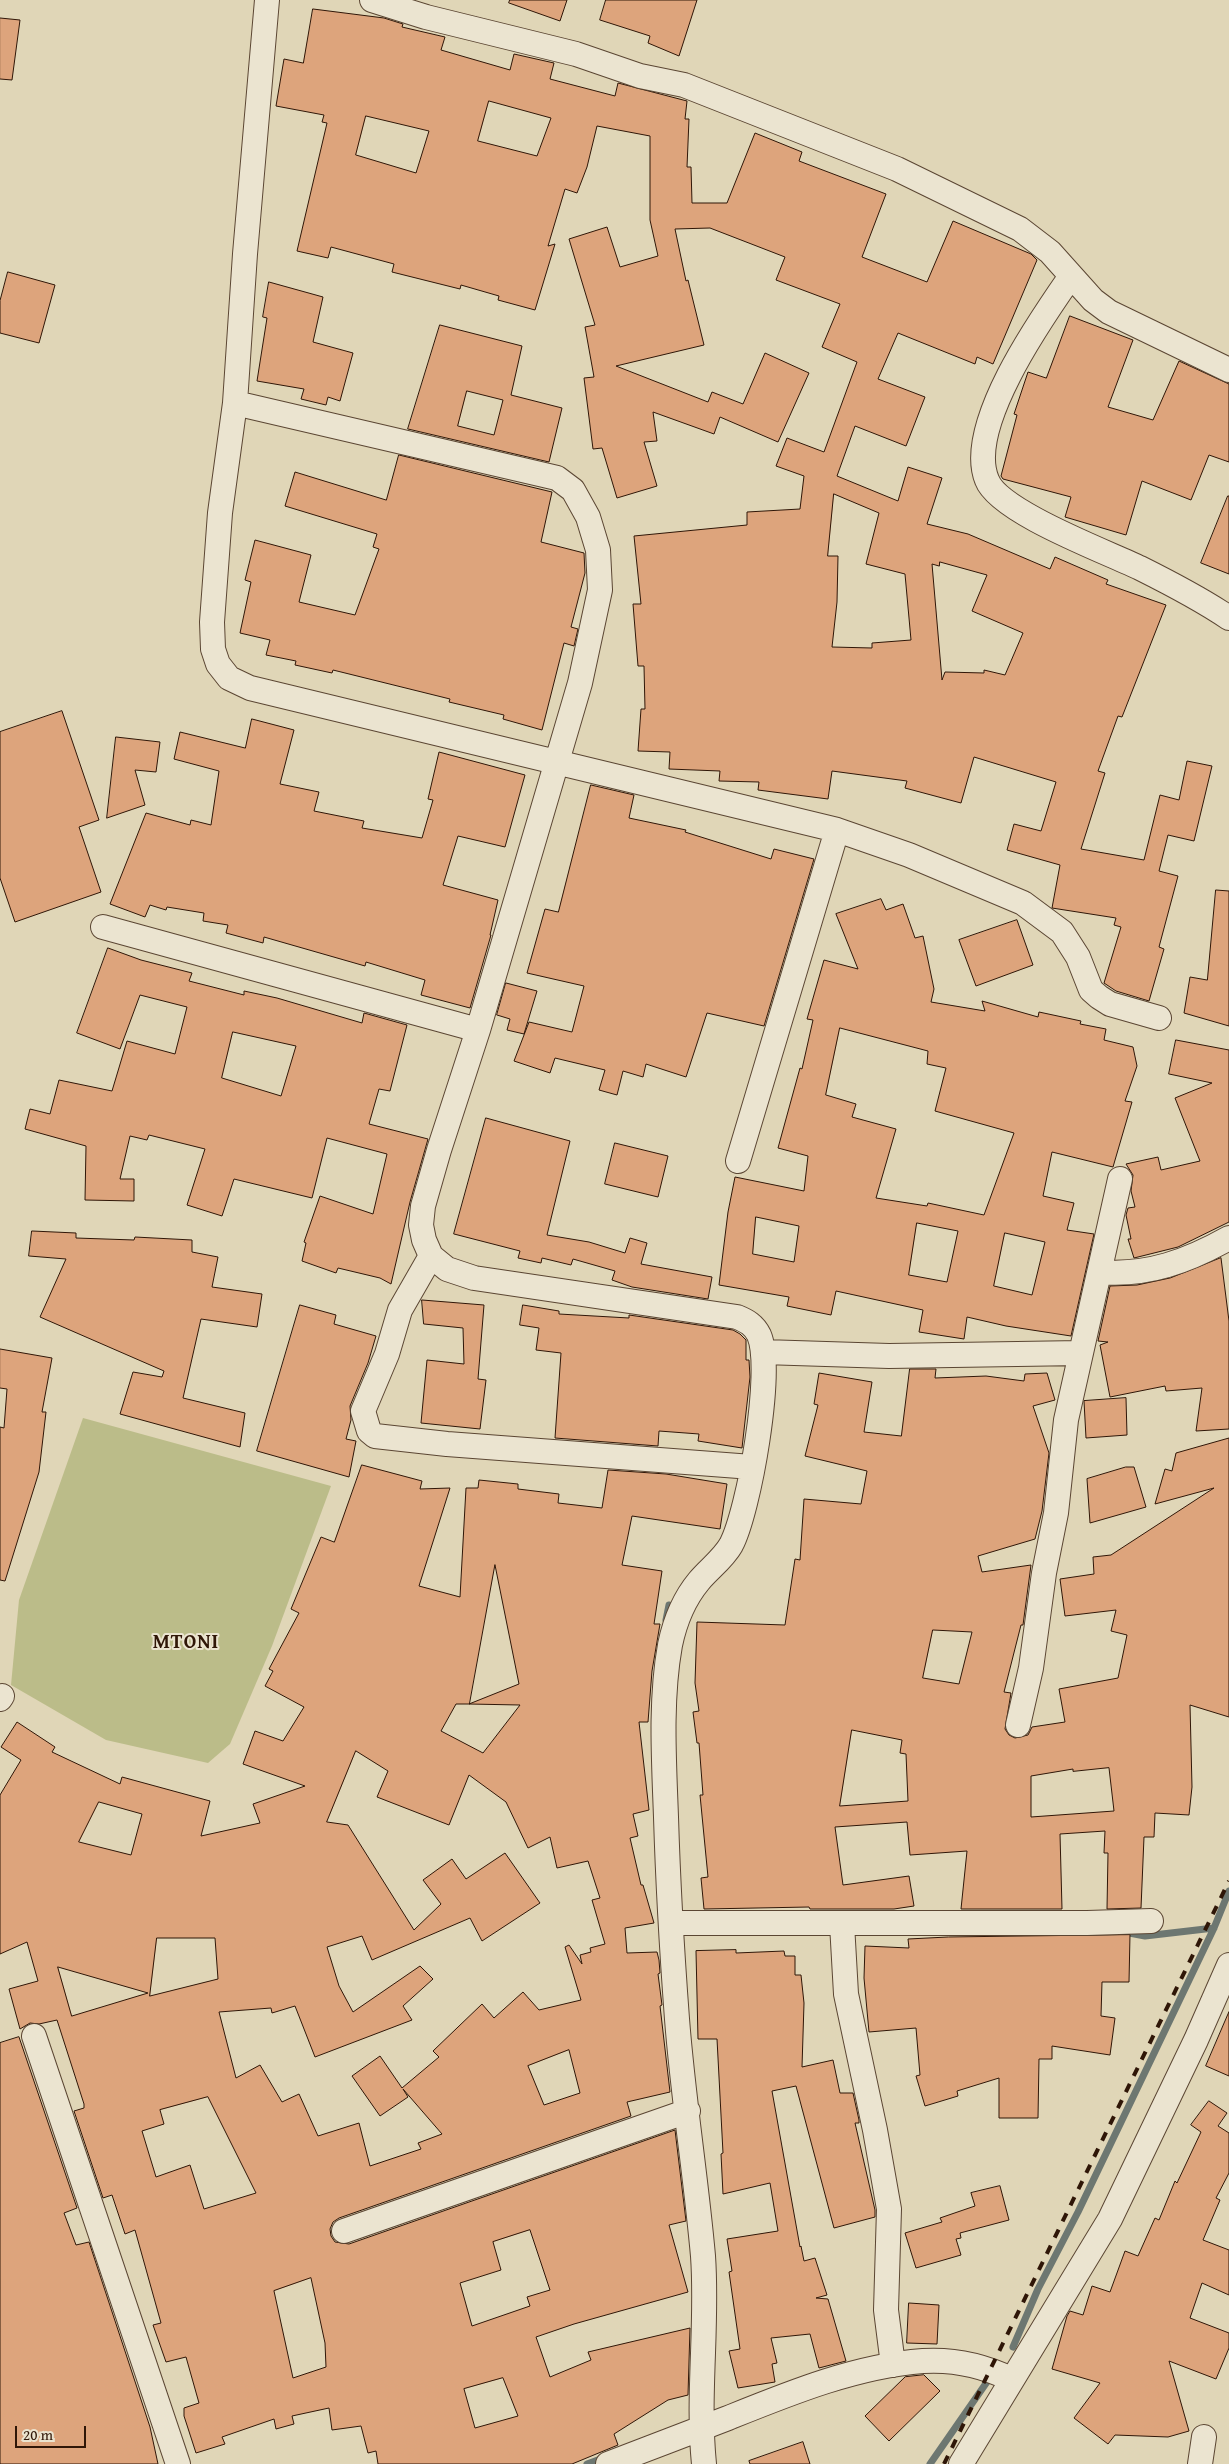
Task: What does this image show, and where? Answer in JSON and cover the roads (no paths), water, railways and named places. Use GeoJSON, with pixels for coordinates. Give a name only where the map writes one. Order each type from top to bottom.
{"type":"FeatureCollection","features":[{"type":"Feature","properties":{"kind":"street"},"geometry":{"type":"LineString","coordinates":[[267,0],[245,254],[235,403],[220,513],[212,622],[213,649],[218,664],[229,678],[250,688],[837,830],[909,855],[1023,903],[1062,932],[1078,957],[1086,980],[1098,997],[1110,1004],[1159,1018]]}},
{"type":"Feature","properties":{"kind":"street"},"geometry":{"type":"LineString","coordinates":[[372,0],[426,17],[576,54],[640,76],[684,85],[897,169],[1027,235],[1050,252],[1093,300],[1109,312],[1229,370]]}},
{"type":"Feature","properties":{"kind":"street"},"geometry":{"type":"LineString","coordinates":[[1071,276],[1040,321],[994,407],[983,454],[987,480],[998,496],[1029,515],[1139,568],[1210,605],[1229,618]]}},
{"type":"Feature","properties":{"kind":"street"},"geometry":{"type":"LineString","coordinates":[[235,403],[557,478],[573,490],[588,517],[598,550],[600,590],[580,683],[478,1030],[423,1206],[421,1225],[424,1240],[431,1256],[447,1269],[474,1278],[615,1301],[737,1317],[753,1326],[758,1333],[763,1352],[763,1390],[749,1487],[731,1545],[700,1580],[679,1612],[666,1667],[664,1766],[677,2022],[703,2258],[706,2320],[701,2428],[704,2464]]}},
{"type":"Feature","properties":{"kind":"street"},"geometry":{"type":"LineString","coordinates":[[738,1161],[837,830]]}},
{"type":"Feature","properties":{"kind":"street"},"geometry":{"type":"LineString","coordinates":[[103,927],[478,1030]]}},
{"type":"Feature","properties":{"kind":"street"},"geometry":{"type":"LineString","coordinates":[[1018,1725],[1031,1668],[1044,1573],[1056,1513],[1066,1420],[1120,1179]]}},
{"type":"Feature","properties":{"kind":"street"},"geometry":{"type":"LineString","coordinates":[[1100,1272],[1122,1274],[1166,1267],[1206,1251],[1229,1238]]}},
{"type":"Feature","properties":{"kind":"street"},"geometry":{"type":"LineString","coordinates":[[431,1256],[400,1310],[387,1354],[363,1411],[369,1431],[375,1436],[447,1444],[752,1467]]}},
{"type":"Feature","properties":{"kind":"street"},"geometry":{"type":"LineString","coordinates":[[763,1352],[889,1356],[1081,1353]]}},
{"type":"Feature","properties":{"kind":"street"},"geometry":{"type":"LineString","coordinates":[[671,1923],[1087,1924],[1151,1921]]}},
{"type":"Feature","properties":{"kind":"street"},"geometry":{"type":"LineString","coordinates":[[842,1924],[843,1966],[848,2011],[875,2130],[889,2209],[886,2310],[893,2365]]}},
{"type":"Feature","properties":{"kind":"street"},"geometry":{"type":"LineString","coordinates":[[961,2464],[1110,2218],[1196,2040],[1229,1965]]}},
{"type":"Feature","properties":{"kind":"street"},"geometry":{"type":"LineString","coordinates":[[34,2036],[178,2464]]}},
{"type":"Feature","properties":{"kind":"street"},"geometry":{"type":"LineString","coordinates":[[344,2231],[688,2111]]}},
{"type":"Feature","properties":{"kind":"street"},"geometry":{"type":"LineString","coordinates":[[608,2464],[825,2382],[893,2365],[924,2361],[961,2363],[990,2369],[1011,2379]]}},
{"type":"Feature","properties":{"kind":"street"},"geometry":{"type":"LineString","coordinates":[[1200,2464],[1204,2437]]}},
{"type":"Feature","properties":{"kind":"waterway"},"geometry":{"type":"LineString","coordinates":[[666,1620],[669,1605]]}},
{"type":"Feature","properties":{"kind":"waterway"},"geometry":{"type":"LineString","coordinates":[[1013,2347],[1038,2289],[1078,2212],[1214,1928],[1229,1891]]}},
{"type":"Feature","properties":{"kind":"waterway"},"geometry":{"type":"LineString","coordinates":[[1124,1932],[1145,1936],[1214,1928]]}},
{"type":"Feature","properties":{"kind":"waterway"},"geometry":{"type":"LineString","coordinates":[[930,2464],[989,2379]]}},
{"type":"Feature","properties":{"kind":"waterway"},"geometry":{"type":"LineString","coordinates":[[587,2464],[606,2457]]}},
{"type":"Feature","properties":{"kind":"railway"},"geometry":{"type":"LineString","coordinates":[[944,2464],[1229,1881]]}},
{"type":"Feature","properties":{"kind":"district","name":"MTONI"},"geometry":{"type":"Point","coordinates":[186,1643]}}]}
